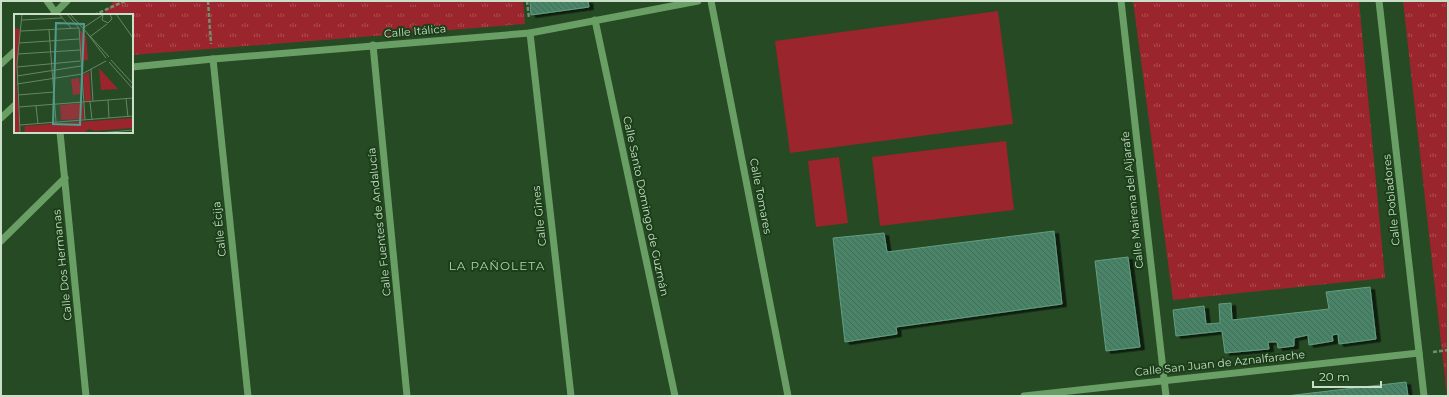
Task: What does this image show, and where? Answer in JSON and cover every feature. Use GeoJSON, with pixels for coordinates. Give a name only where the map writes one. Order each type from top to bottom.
{"type":"FeatureCollection","features":[{"type":"Feature","properties":{"kind":"street"},"geometry":{"type":"LineString","coordinates":[[47,1],[54,14],[67,1]]}},
{"type":"Feature","properties":{"kind":"street","name":"Calle Itálica"},"geometry":{"type":"LineString","coordinates":[[133,67],[373,45],[530,33],[698,1]]}},
{"type":"Feature","properties":{"kind":"street","name":"Calle Tomares"},"geometry":{"type":"LineString","coordinates":[[711,1],[788,396]]}},
{"type":"Feature","properties":{"kind":"street","name":"Calle Mairena del Aljarafe"},"geometry":{"type":"LineString","coordinates":[[1121,1],[1166,396]]}},
{"type":"Feature","properties":{"kind":"street","name":"Calle Pobladores"},"geometry":{"type":"LineString","coordinates":[[1379,1],[1424,396]]}},
{"type":"Feature","properties":{"kind":"street","name":"Calle Santo Domingo de Guzmán"},"geometry":{"type":"LineString","coordinates":[[596,20],[675,396]]}},
{"type":"Feature","properties":{"kind":"street","name":"Calle Gines"},"geometry":{"type":"LineString","coordinates":[[530,33],[571,396]]}},
{"type":"Feature","properties":{"kind":"street","name":"Calle Fuentes de Andalucía"},"geometry":{"type":"LineString","coordinates":[[373,45],[407,396]]}},
{"type":"Feature","properties":{"kind":"street"},"geometry":{"type":"LineString","coordinates":[[1,64],[14,52]]}},
{"type":"Feature","properties":{"kind":"street","name":"Calle Écija"},"geometry":{"type":"LineString","coordinates":[[213,59],[248,396]]}},
{"type":"Feature","properties":{"kind":"street"},"geometry":{"type":"LineString","coordinates":[[1,118],[14,106]]}},
{"type":"Feature","properties":{"kind":"street","name":"Calle Dos Hermanas"},"geometry":{"type":"LineString","coordinates":[[60,133],[86,396]]}},
{"type":"Feature","properties":{"kind":"street"},"geometry":{"type":"LineString","coordinates":[[1,241],[65,178]]}},
{"type":"Feature","properties":{"kind":"street","name":"Calle San Juan de Aznalfarache"},"geometry":{"type":"LineString","coordinates":[[1024,396],[1419,353]]}},
{"type":"Feature","properties":{"kind":"path"},"geometry":{"type":"LineString","coordinates":[[96,14],[125,1]]}},
{"type":"Feature","properties":{"kind":"path"},"geometry":{"type":"LineString","coordinates":[[208,1],[213,59]]}},
{"type":"Feature","properties":{"kind":"green space"},"geometry":{"type":"Polygon","coordinates":[[[114,1],[523,1],[525,24],[133,55],[133,14],[104,14],[114,1]]]}},
{"type":"Feature","properties":{"kind":"green space"},"geometry":{"type":"Polygon","coordinates":[[[376,1],[461,1],[461,3],[376,6],[376,1]]]}},
{"type":"Feature","properties":{"kind":"green space"},"geometry":{"type":"Polygon","coordinates":[[[1133,1],[1359,1],[1385,278],[1173,300],[1133,1]]]}},
{"type":"Feature","properties":{"kind":"green space"},"geometry":{"type":"Polygon","coordinates":[[[1403,1],[1448,1],[1448,396],[1447,396],[1403,1]]]}},
{"type":"Feature","properties":{"kind":"green space"},"geometry":{"type":"Polygon","coordinates":[[[998,11],[1013,124],[790,153],[775,41],[998,11]]]}},
{"type":"Feature","properties":{"kind":"green space"},"geometry":{"type":"Polygon","coordinates":[[[1006,141],[1014,210],[880,226],[872,157],[1006,141]]]}},
{"type":"Feature","properties":{"kind":"green space"},"geometry":{"type":"Polygon","coordinates":[[[839,157],[848,223],[816,227],[808,161],[839,157]]]}},
{"type":"Feature","properties":{"kind":"building"},"geometry":{"type":"Polygon","coordinates":[[[530,1],[588,1],[589,7],[531,15],[530,1]]]}},
{"type":"Feature","properties":{"kind":"building"},"geometry":{"type":"Polygon","coordinates":[[[1054,231],[1062,304],[896,327],[897,334],[845,342],[833,238],[884,233],[887,252],[1054,231]]]}},
{"type":"Feature","properties":{"kind":"building"},"geometry":{"type":"Polygon","coordinates":[[[1128,257],[1140,347],[1106,351],[1095,261],[1128,257]]]}},
{"type":"Feature","properties":{"kind":"building"},"geometry":{"type":"Polygon","coordinates":[[[1370,287],[1376,339],[1339,344],[1338,334],[1332,335],[1333,341],[1309,345],[1308,335],[1294,338],[1294,346],[1278,348],[1277,342],[1268,342],[1269,349],[1225,353],[1222,331],[1176,336],[1173,310],[1204,306],[1206,324],[1220,323],[1219,304],[1231,303],[1232,320],[1329,309],[1326,292],[1370,287]]]}},
{"type":"Feature","properties":{"kind":"building"},"geometry":{"type":"Polygon","coordinates":[[[1406,382],[1408,396],[1286,396],[1406,382]]]}},
{"type":"Feature","properties":{"kind":"district","name":"LA PAÑOLETA"},"geometry":{"type":"Point","coordinates":[497,265]}}]}
